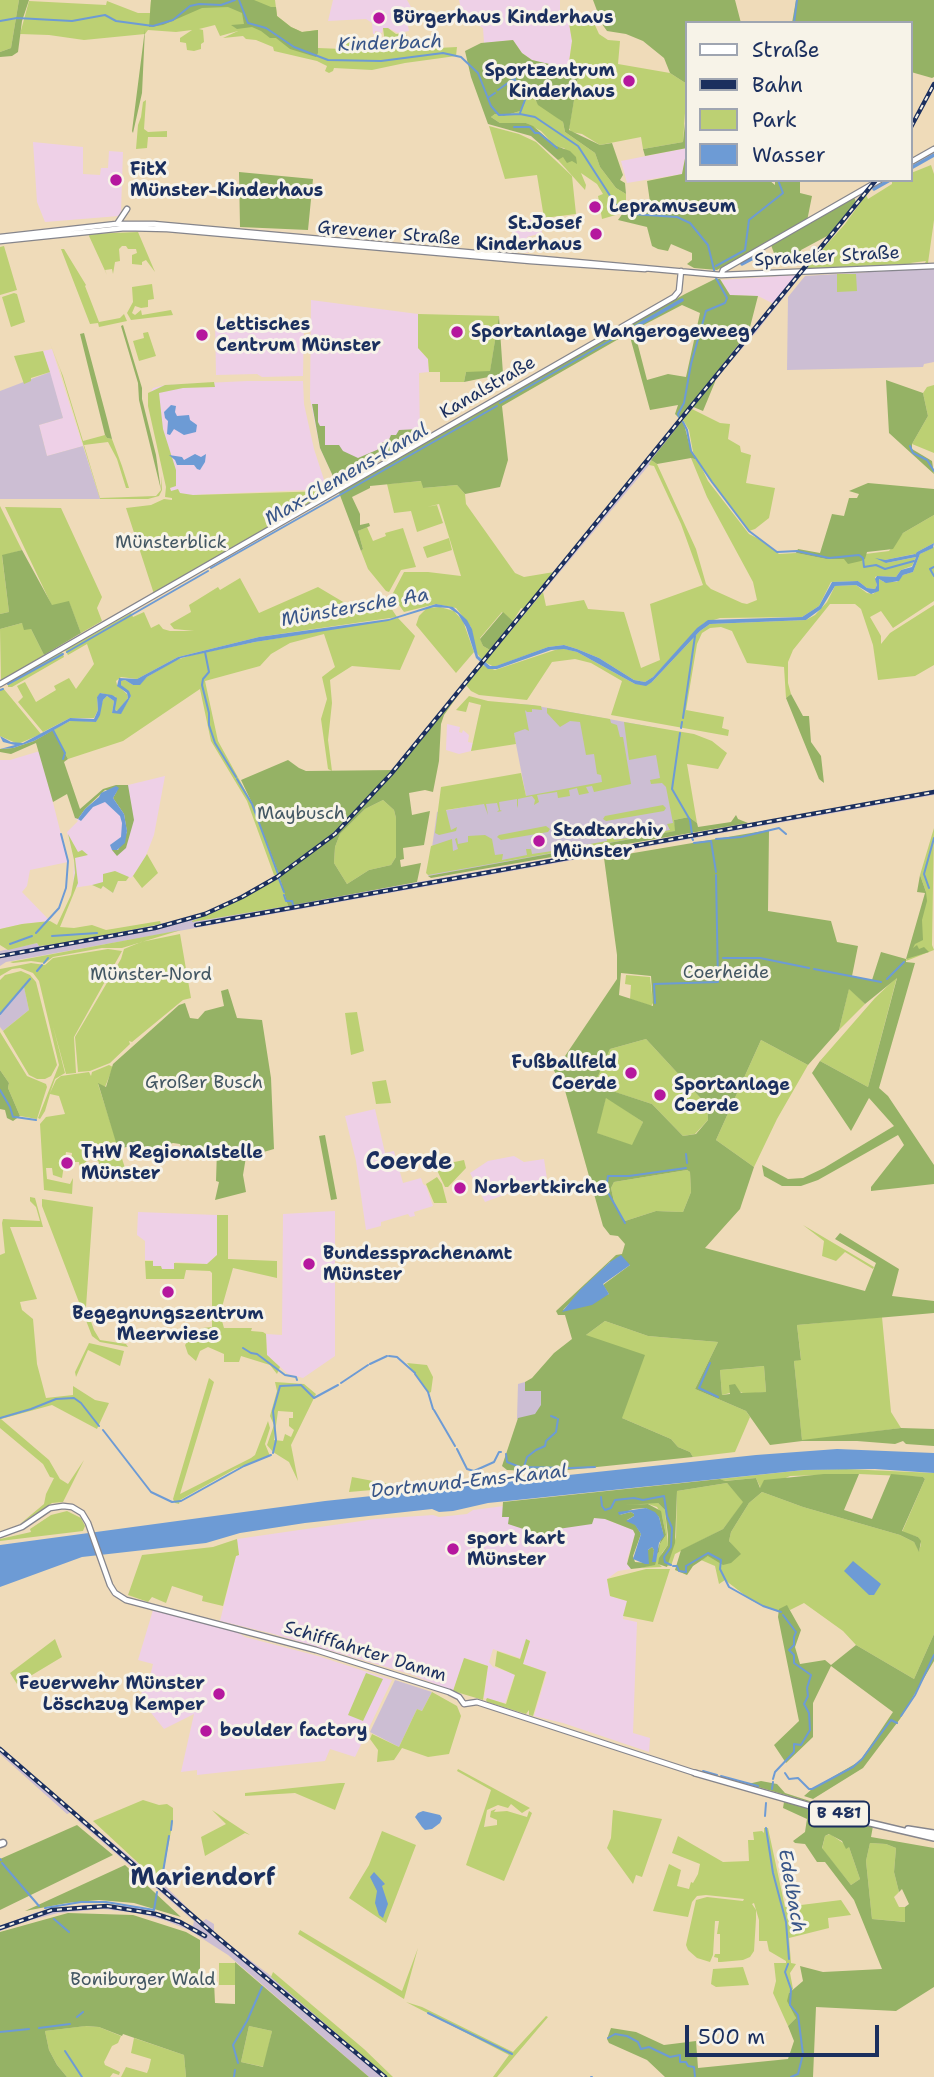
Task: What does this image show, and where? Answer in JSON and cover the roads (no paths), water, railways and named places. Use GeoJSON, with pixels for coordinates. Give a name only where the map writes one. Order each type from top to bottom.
{"type":"FeatureCollection","features":[{"type":"Feature","properties":{"kind":"main road"},"geometry":{"type":"LineString","coordinates":[[913,161],[934,149]]}},
{"type":"Feature","properties":{"kind":"main road"},"geometry":{"type":"LineString","coordinates":[[718,274],[877,182]]}},
{"type":"Feature","properties":{"kind":"main road"},"geometry":{"type":"LineString","coordinates":[[116,224],[127,209]]}},
{"type":"Feature","properties":{"kind":"main road","name":"Grevener Straße"},"geometry":{"type":"LineString","coordinates":[[0,239],[116,224],[638,270],[646,268]]}},
{"type":"Feature","properties":{"kind":"main road","name":"Grevener Straße"},"geometry":{"type":"LineString","coordinates":[[0,239],[129,226],[302,236],[718,274]]}},
{"type":"Feature","properties":{"kind":"main road","name":"Sprakeler Straße"},"geometry":{"type":"LineString","coordinates":[[718,274],[934,266]]}},
{"type":"Feature","properties":{"kind":"main road","name":"Kanalstraße"},"geometry":{"type":"LineString","coordinates":[[0,684],[674,297],[679,293],[681,271]]}},
{"type":"Feature","properties":{"kind":"main road","name":"Schifffahrter Damm"},"geometry":{"type":"LineString","coordinates":[[0,1535],[22,1527],[47,1509],[69,1507],[80,1511],[90,1529],[110,1585],[115,1593],[126,1600],[316,1650],[449,1692],[459,1697],[464,1704],[477,1702],[695,1773],[894,1829],[934,1835]]}},
{"type":"Feature","properties":{"kind":"water"},"geometry":{"type":"Polygon","coordinates":[[[171,405],[176,406],[177,416],[189,415],[190,420],[197,425],[196,432],[184,435],[174,429],[170,435],[167,434],[168,421],[164,412],[171,405]]]}},
{"type":"Feature","properties":{"kind":"water"},"geometry":{"type":"Polygon","coordinates":[[[195,454],[201,457],[206,454],[200,470],[194,465],[177,465],[169,455],[182,457],[184,460],[195,454]]]}},
{"type":"Feature","properties":{"kind":"water"},"geometry":{"type":"Polygon","coordinates":[[[934,543],[933,548],[920,554],[913,572],[903,575],[899,581],[886,583],[879,579],[879,591],[871,594],[856,585],[835,586],[821,609],[806,620],[710,624],[646,686],[635,684],[577,652],[564,649],[551,650],[497,669],[488,669],[476,658],[466,627],[458,614],[449,608],[434,607],[388,621],[255,642],[181,658],[147,677],[140,685],[121,681],[121,685],[131,696],[121,714],[112,713],[114,701],[107,696],[103,700],[96,722],[70,721],[34,741],[0,749],[15,745],[3,742],[0,736],[11,742],[23,743],[70,718],[94,719],[100,693],[117,698],[117,711],[128,698],[127,693],[117,686],[119,678],[137,679],[178,657],[259,637],[389,619],[436,604],[453,607],[467,620],[472,629],[478,656],[490,666],[548,647],[564,645],[599,658],[634,680],[645,682],[708,620],[802,617],[819,606],[832,582],[858,581],[867,588],[875,589],[877,576],[896,577],[901,570],[912,567],[916,557],[886,563],[875,558],[885,560],[915,555],[934,543]]]}},
{"type":"Feature","properties":{"kind":"water"},"geometry":{"type":"Polygon","coordinates":[[[116,786],[119,788],[113,798],[124,814],[127,831],[125,843],[117,850],[112,850],[110,845],[121,837],[122,823],[120,816],[105,802],[93,807],[81,821],[78,819],[101,793],[116,786]]]}},
{"type":"Feature","properties":{"kind":"water"},"geometry":{"type":"Polygon","coordinates":[[[621,1255],[630,1265],[603,1284],[609,1294],[592,1305],[562,1312],[580,1290],[621,1255]]]}},
{"type":"Feature","properties":{"kind":"water"},"geometry":{"type":"Polygon","coordinates":[[[837,1449],[934,1453],[934,1473],[875,1469],[804,1470],[488,1503],[453,1511],[439,1512],[432,1509],[305,1523],[240,1533],[206,1543],[82,1557],[0,1587],[0,1545],[325,1501],[756,1455],[837,1449]]]}},
{"type":"Feature","properties":{"kind":"water"},"geometry":{"type":"Polygon","coordinates":[[[646,1508],[659,1517],[664,1536],[659,1543],[656,1562],[652,1562],[652,1547],[648,1550],[649,1564],[633,1559],[641,1534],[635,1525],[626,1521],[634,1514],[631,1512],[619,1515],[618,1512],[646,1508]]]}},
{"type":"Feature","properties":{"kind":"water"},"geometry":{"type":"Polygon","coordinates":[[[853,1561],[881,1584],[874,1595],[869,1595],[844,1571],[853,1561]]]}},
{"type":"Feature","properties":{"kind":"water"},"geometry":{"type":"Polygon","coordinates":[[[423,1811],[440,1815],[440,1823],[425,1830],[415,1817],[423,1811]]]}},
{"type":"Feature","properties":{"kind":"water"},"geometry":{"type":"Polygon","coordinates":[[[374,1872],[385,1884],[382,1886],[388,1904],[383,1918],[379,1915],[375,1903],[377,1891],[370,1877],[374,1872]]]}},
{"type":"Feature","properties":{"kind":"waterway","name":"Kinderbach"},"geometry":{"type":"LineString","coordinates":[[0,21],[17,18],[72,21],[105,15],[116,21],[153,26],[173,20],[190,6],[221,5],[235,0]]}},
{"type":"Feature","properties":{"kind":"waterway","name":"Kinderbach"},"geometry":{"type":"LineString","coordinates":[[239,0],[248,23],[266,28],[294,47],[328,60],[381,61],[443,53],[461,57],[478,73],[491,106],[499,115],[520,114],[535,117],[578,146],[618,208],[632,214],[677,217],[690,223],[708,245],[716,278],[727,298],[725,303],[706,311],[679,417]]}},
{"type":"Feature","properties":{"kind":"waterway"},"geometry":{"type":"LineString","coordinates":[[794,21],[797,0]]}},
{"type":"Feature","properties":{"kind":"waterway"},"geometry":{"type":"LineString","coordinates":[[514,71],[515,79]]}},
{"type":"Feature","properties":{"kind":"waterway"},"geometry":{"type":"LineString","coordinates":[[498,90],[512,80],[516,81],[525,100],[520,113]]}},
{"type":"Feature","properties":{"kind":"waterway"},"geometry":{"type":"LineString","coordinates":[[489,97],[495,93]]}},
{"type":"Feature","properties":{"kind":"waterway"},"geometry":{"type":"LineString","coordinates":[[514,127],[530,127],[557,148]]}},
{"type":"Feature","properties":{"kind":"waterway"},"geometry":{"type":"LineString","coordinates":[[913,167],[934,155]]}},
{"type":"Feature","properties":{"kind":"waterway"},"geometry":{"type":"LineString","coordinates":[[716,266],[745,250],[749,220],[783,193],[779,182]]}},
{"type":"Feature","properties":{"kind":"waterway"},"geometry":{"type":"LineString","coordinates":[[874,189],[886,182]]}},
{"type":"Feature","properties":{"kind":"waterway"},"geometry":{"type":"LineString","coordinates":[[742,264],[759,255]]}},
{"type":"Feature","properties":{"kind":"waterway","name":"Max-Clemens-Kanal"},"geometry":{"type":"LineString","coordinates":[[633,328],[682,300]]}},
{"type":"Feature","properties":{"kind":"waterway","name":"Max-Clemens-Kanal"},"geometry":{"type":"LineString","coordinates":[[500,403],[629,330]]}},
{"type":"Feature","properties":{"kind":"waterway","name":"Max-Clemens-Kanal"},"geometry":{"type":"LineString","coordinates":[[211,568],[497,406]]}},
{"type":"Feature","properties":{"kind":"waterway","name":"Kinderbach"},"geometry":{"type":"LineString","coordinates":[[683,422],[691,451],[712,482],[749,531],[777,552],[797,551],[829,558],[859,555],[863,558],[864,567],[876,565],[885,569],[914,561]]}},
{"type":"Feature","properties":{"kind":"waterway"},"geometry":{"type":"LineString","coordinates":[[910,446],[913,453],[927,460],[934,471]]}},
{"type":"Feature","properties":{"kind":"waterway"},"geometry":{"type":"LineString","coordinates":[[934,567],[930,569],[934,576]]}},
{"type":"Feature","properties":{"kind":"waterway","name":"Max-Clemens-Kanal"},"geometry":{"type":"LineString","coordinates":[[67,652],[208,571]]}},
{"type":"Feature","properties":{"kind":"waterway"},"geometry":{"type":"LineString","coordinates":[[683,718],[695,636]]}},
{"type":"Feature","properties":{"kind":"waterway"},"geometry":{"type":"LineString","coordinates":[[205,652],[209,672],[202,685],[209,725],[215,743],[236,777]]}},
{"type":"Feature","properties":{"kind":"waterway","name":"Max-Clemens-Kanal"},"geometry":{"type":"LineString","coordinates":[[8,684],[63,654]]}},
{"type":"Feature","properties":{"kind":"waterway"},"geometry":{"type":"LineString","coordinates":[[681,728],[682,722]]}},
{"type":"Feature","properties":{"kind":"waterway"},"geometry":{"type":"LineString","coordinates":[[53,730],[65,753],[63,759]]}},
{"type":"Feature","properties":{"kind":"waterway"},"geometry":{"type":"LineString","coordinates":[[680,733],[672,789],[690,820],[692,834]]}},
{"type":"Feature","properties":{"kind":"waterway"},"geometry":{"type":"LineString","coordinates":[[237,779],[252,804],[278,874]]}},
{"type":"Feature","properties":{"kind":"waterway"},"geometry":{"type":"LineString","coordinates":[[716,839],[741,837],[779,828],[786,834]]}},
{"type":"Feature","properties":{"kind":"waterway"},"geometry":{"type":"LineString","coordinates":[[36,933],[59,908],[66,888],[68,861],[61,834]]}},
{"type":"Feature","properties":{"kind":"waterway"},"geometry":{"type":"LineString","coordinates":[[929,888],[924,874],[934,838]]}},
{"type":"Feature","properties":{"kind":"waterway"},"geometry":{"type":"LineString","coordinates":[[694,843],[711,841],[716,872]]}},
{"type":"Feature","properties":{"kind":"waterway"},"geometry":{"type":"LineString","coordinates":[[655,1003],[654,984],[718,982],[716,875]]}},
{"type":"Feature","properties":{"kind":"waterway"},"geometry":{"type":"LineString","coordinates":[[279,879],[284,892]]}},
{"type":"Feature","properties":{"kind":"waterway"},"geometry":{"type":"LineString","coordinates":[[284,895],[286,901],[292,901],[293,905]]}},
{"type":"Feature","properties":{"kind":"waterway"},"geometry":{"type":"LineString","coordinates":[[52,936],[97,933]]}},
{"type":"Feature","properties":{"kind":"waterway"},"geometry":{"type":"LineString","coordinates":[[10,944],[32,936]]}},
{"type":"Feature","properties":{"kind":"waterway"},"geometry":{"type":"LineString","coordinates":[[44,963],[48,958]]}},
{"type":"Feature","properties":{"kind":"waterway"},"geometry":{"type":"LineString","coordinates":[[723,958],[760,958],[809,968]]}},
{"type":"Feature","properties":{"kind":"waterway"},"geometry":{"type":"LineString","coordinates":[[887,979],[904,962]]}},
{"type":"Feature","properties":{"kind":"waterway"},"geometry":{"type":"LineString","coordinates":[[37,971],[42,965]]}},
{"type":"Feature","properties":{"kind":"waterway"},"geometry":{"type":"LineString","coordinates":[[814,969],[881,982]]}},
{"type":"Feature","properties":{"kind":"waterway"},"geometry":{"type":"LineString","coordinates":[[0,1014],[30,979]]}},
{"type":"Feature","properties":{"kind":"waterway"},"geometry":{"type":"LineString","coordinates":[[0,1090],[13,1117]]}},
{"type":"Feature","properties":{"kind":"waterway"},"geometry":{"type":"LineString","coordinates":[[15,1117],[36,1120]]}},
{"type":"Feature","properties":{"kind":"waterway"},"geometry":{"type":"LineString","coordinates":[[686,1154],[687,1163]]}},
{"type":"Feature","properties":{"kind":"waterway"},"geometry":{"type":"LineString","coordinates":[[625,1223],[606,1189],[608,1176],[629,1176],[686,1168]]}},
{"type":"Feature","properties":{"kind":"waterway"},"geometry":{"type":"LineString","coordinates":[[243,1348],[297,1380]]}},
{"type":"Feature","properties":{"kind":"waterway","name":"Edelbach"},"geometry":{"type":"LineString","coordinates":[[370,1364],[387,1356]]}},
{"type":"Feature","properties":{"kind":"waterway","name":"Edelbach"},"geometry":{"type":"LineString","coordinates":[[389,1356],[397,1357],[415,1373]]}},
{"type":"Feature","properties":{"kind":"waterway"},"geometry":{"type":"LineString","coordinates":[[710,1363],[699,1388],[718,1397]]}},
{"type":"Feature","properties":{"kind":"waterway","name":"Edelbach"},"geometry":{"type":"LineString","coordinates":[[341,1383],[368,1365]]}},
{"type":"Feature","properties":{"kind":"waterway","name":"Edelbach"},"geometry":{"type":"LineString","coordinates":[[415,1374],[428,1392],[433,1409]]}},
{"type":"Feature","properties":{"kind":"waterway","name":"Edelbach"},"geometry":{"type":"LineString","coordinates":[[273,1453],[276,1440],[273,1411],[280,1386],[301,1385],[314,1398],[338,1385]]}},
{"type":"Feature","properties":{"kind":"waterway","name":"Edelbach"},"geometry":{"type":"LineString","coordinates":[[0,1418],[56,1399],[74,1398],[99,1426]]}},
{"type":"Feature","properties":{"kind":"waterway","name":"Edelbach"},"geometry":{"type":"LineString","coordinates":[[434,1410],[455,1446]]}},
{"type":"Feature","properties":{"kind":"waterway"},"geometry":{"type":"LineString","coordinates":[[551,1416],[556,1418]]}},
{"type":"Feature","properties":{"kind":"waterway","name":"Dortmund-Ems-Kanal"},"geometry":{"type":"LineString","coordinates":[[524,1467],[527,1457],[545,1446],[546,1441],[556,1432],[558,1419]]}},
{"type":"Feature","properties":{"kind":"waterway","name":"Edelbach"},"geometry":{"type":"LineString","coordinates":[[103,1430],[151,1492],[172,1502],[181,1501],[244,1466],[271,1455]]}},
{"type":"Feature","properties":{"kind":"waterway","name":"Edelbach"},"geometry":{"type":"LineString","coordinates":[[457,1449],[467,1469],[474,1471],[494,1462],[501,1452]]}},
{"type":"Feature","properties":{"kind":"waterway","name":"Edelbach"},"geometry":{"type":"LineString","coordinates":[[506,1454],[507,1462],[520,1467],[570,1468]]}},
{"type":"Feature","properties":{"kind":"waterway","name":"Edelbach"},"geometry":{"type":"LineString","coordinates":[[571,1468],[595,1467]]}},
{"type":"Feature","properties":{"kind":"waterway","name":"Edelbach"},"geometry":{"type":"LineString","coordinates":[[601,1497],[605,1510],[611,1508],[615,1500],[643,1500],[664,1496],[672,1528],[671,1547],[664,1557],[665,1562],[671,1565]]}},
{"type":"Feature","properties":{"kind":"waterway","name":"Edelbach"},"geometry":{"type":"LineString","coordinates":[[673,1566],[686,1572],[686,1566],[708,1553],[721,1560],[720,1569],[729,1587],[763,1606],[781,1612]]}},
{"type":"Feature","properties":{"kind":"waterway","name":"Edelbach"},"geometry":{"type":"LineString","coordinates":[[773,1779],[775,1772],[794,1752],[794,1744],[801,1745],[810,1730],[809,1713],[804,1704],[811,1675],[794,1663],[794,1655],[789,1650],[794,1645],[796,1632],[783,1615]]}},
{"type":"Feature","properties":{"kind":"waterway"},"geometry":{"type":"LineString","coordinates":[[901,1716],[915,1695],[934,1655]]}},
{"type":"Feature","properties":{"kind":"waterway"},"geometry":{"type":"LineString","coordinates":[[785,1773],[789,1779],[798,1778],[812,1789],[853,1767],[891,1720],[897,1723]]}},
{"type":"Feature","properties":{"kind":"waterway"},"geometry":{"type":"LineString","coordinates":[[703,1771],[717,1775]]}},
{"type":"Feature","properties":{"kind":"waterway"},"geometry":{"type":"LineString","coordinates":[[721,1776],[758,1786]]}},
{"type":"Feature","properties":{"kind":"waterway","name":"Edelbach"},"geometry":{"type":"LineString","coordinates":[[772,1789],[773,1782]]}},
{"type":"Feature","properties":{"kind":"waterway","name":"Edelbach"},"geometry":{"type":"LineString","coordinates":[[765,1816],[766,1803]]}},
{"type":"Feature","properties":{"kind":"waterway"},"geometry":{"type":"LineString","coordinates":[[171,1830],[172,1821]]}},
{"type":"Feature","properties":{"kind":"waterway","name":"Edelbach"},"geometry":{"type":"LineString","coordinates":[[766,1828],[773,1873],[786,1922],[789,1959]]}},
{"type":"Feature","properties":{"kind":"waterway"},"geometry":{"type":"LineString","coordinates":[[161,1884],[169,1836]]}},
{"type":"Feature","properties":{"kind":"waterway"},"geometry":{"type":"LineString","coordinates":[[2,1863],[39,1906]]}},
{"type":"Feature","properties":{"kind":"waterway"},"geometry":{"type":"LineString","coordinates":[[45,1908],[81,1902],[106,1902],[154,1910],[157,1892]]}},
{"type":"Feature","properties":{"kind":"waterway"},"geometry":{"type":"LineString","coordinates":[[54,1919],[69,1932]]}},
{"type":"Feature","properties":{"kind":"waterway","name":"Edelbach"},"geometry":{"type":"LineString","coordinates":[[788,1964],[785,1972],[791,1989],[790,2005],[798,2015],[803,2054],[798,2074],[791,2077]]}},
{"type":"Feature","properties":{"kind":"waterway"},"geometry":{"type":"LineString","coordinates":[[238,2063],[233,2045],[262,1987]]}},
{"type":"Feature","properties":{"kind":"waterway"},"geometry":{"type":"LineString","coordinates":[[77,2017],[83,2012]]}},
{"type":"Feature","properties":{"kind":"waterway"},"geometry":{"type":"LineString","coordinates":[[428,2013],[512,2054]]}},
{"type":"Feature","properties":{"kind":"waterway"},"geometry":{"type":"LineString","coordinates":[[39,2028],[70,2024]]}},
{"type":"Feature","properties":{"kind":"waterway"},"geometry":{"type":"LineString","coordinates":[[0,2032],[29,2029]]}},
{"type":"Feature","properties":{"kind":"waterway"},"geometry":{"type":"LineString","coordinates":[[608,2038],[615,2034],[627,2036],[638,2042],[641,2049],[649,2047],[670,2057],[680,2055],[680,2062],[694,2067],[695,2077]]}},
{"type":"Feature","properties":{"kind":"waterway"},"geometry":{"type":"LineString","coordinates":[[65,2051],[82,2077]]}},
{"type":"Feature","properties":{"kind":"waterway"},"geometry":{"type":"LineString","coordinates":[[234,2077],[235,2070]]}},
{"type":"Feature","properties":{"kind":"railway"},"geometry":{"type":"LineString","coordinates":[[913,123],[934,84]]}},
{"type":"Feature","properties":{"kind":"railway"},"geometry":{"type":"LineString","coordinates":[[0,956],[155,928],[205,914],[277,877],[335,834],[391,774],[874,182]]}},
{"type":"Feature","properties":{"kind":"railway"},"geometry":{"type":"LineString","coordinates":[[196,925],[934,792]]}},
{"type":"Feature","properties":{"kind":"railway"},"geometry":{"type":"LineString","coordinates":[[0,1749],[216,1936],[385,2077]]}},
{"type":"Feature","properties":{"kind":"railway"},"geometry":{"type":"LineString","coordinates":[[0,1928],[52,1910],[107,1906],[156,1914],[180,1922],[205,1936]]}},
{"type":"Feature","properties":{"kind":"place","name":"Bürgerhaus Kinderhaus"},"geometry":{"type":"Point","coordinates":[379,18]}},
{"type":"Feature","properties":{"kind":"place","name":"Sportzentrum Kinderhaus"},"geometry":{"type":"Point","coordinates":[629,81]}},
{"type":"Feature","properties":{"kind":"place","name":"FitX Münster-Kinderhaus"},"geometry":{"type":"Point","coordinates":[116,180]}},
{"type":"Feature","properties":{"kind":"place","name":"Lepramuseum"},"geometry":{"type":"Point","coordinates":[595,207]}},
{"type":"Feature","properties":{"kind":"place","name":"St.Josef Kinderhaus"},"geometry":{"type":"Point","coordinates":[596,234]}},
{"type":"Feature","properties":{"kind":"place","name":"Sportanlage Wangerogeweeg"},"geometry":{"type":"Point","coordinates":[457,332]}},
{"type":"Feature","properties":{"kind":"place","name":"Lettisches Centrum Münster"},"geometry":{"type":"Point","coordinates":[202,335]}},
{"type":"Feature","properties":{"kind":"place","name":"Stadtarchiv Münster"},"geometry":{"type":"Point","coordinates":[539,841]}},
{"type":"Feature","properties":{"kind":"place","name":"Fußballfeld Coerde"},"geometry":{"type":"Point","coordinates":[631,1073]}},
{"type":"Feature","properties":{"kind":"place","name":"Sportanlage Coerde"},"geometry":{"type":"Point","coordinates":[660,1095]}},
{"type":"Feature","properties":{"kind":"place","name":"THW Regionalstelle Münster"},"geometry":{"type":"Point","coordinates":[67,1163]}},
{"type":"Feature","properties":{"kind":"place","name":"Norbertkirche"},"geometry":{"type":"Point","coordinates":[460,1188]}},
{"type":"Feature","properties":{"kind":"place","name":"Bundessprachenamt Münster"},"geometry":{"type":"Point","coordinates":[309,1264]}},
{"type":"Feature","properties":{"kind":"place","name":"Begegnungszentrum Meerwiese"},"geometry":{"type":"Point","coordinates":[168,1292]}},
{"type":"Feature","properties":{"kind":"place","name":"sport kart Münster"},"geometry":{"type":"Point","coordinates":[453,1549]}},
{"type":"Feature","properties":{"kind":"place","name":"Feuerwehr Münster Löschzug Kemper"},"geometry":{"type":"Point","coordinates":[219,1694]}},
{"type":"Feature","properties":{"kind":"place","name":"boulder factory"},"geometry":{"type":"Point","coordinates":[206,1731]}},
{"type":"Feature","properties":{"kind":"district","name":"Coerde"},"geometry":{"type":"Point","coordinates":[409,1163]}},
{"type":"Feature","properties":{"kind":"district","name":"Mariendorf"},"geometry":{"type":"Point","coordinates":[203,1879]}},
{"type":"Feature","properties":{"kind":"park label","name":"Münsterblick"},"geometry":{"type":"Point","coordinates":[171,543]}},
{"type":"Feature","properties":{"kind":"park label","name":"Maybusch"},"geometry":{"type":"Point","coordinates":[301,814]}},
{"type":"Feature","properties":{"kind":"park label","name":"Coerheide"},"geometry":{"type":"Point","coordinates":[726,973]}},
{"type":"Feature","properties":{"kind":"park label","name":"Münster-Nord"},"geometry":{"type":"Point","coordinates":[151,975]}},
{"type":"Feature","properties":{"kind":"park label","name":"Großer Busch"},"geometry":{"type":"Point","coordinates":[204,1083]}},
{"type":"Feature","properties":{"kind":"park label","name":"Boniburger Wald"},"geometry":{"type":"Point","coordinates":[143,1980]}},
{"type":"Feature","properties":{"kind":"water label","name":"Münstersche Aa"},"geometry":{"type":"Point","coordinates":[355,608]}}]}
